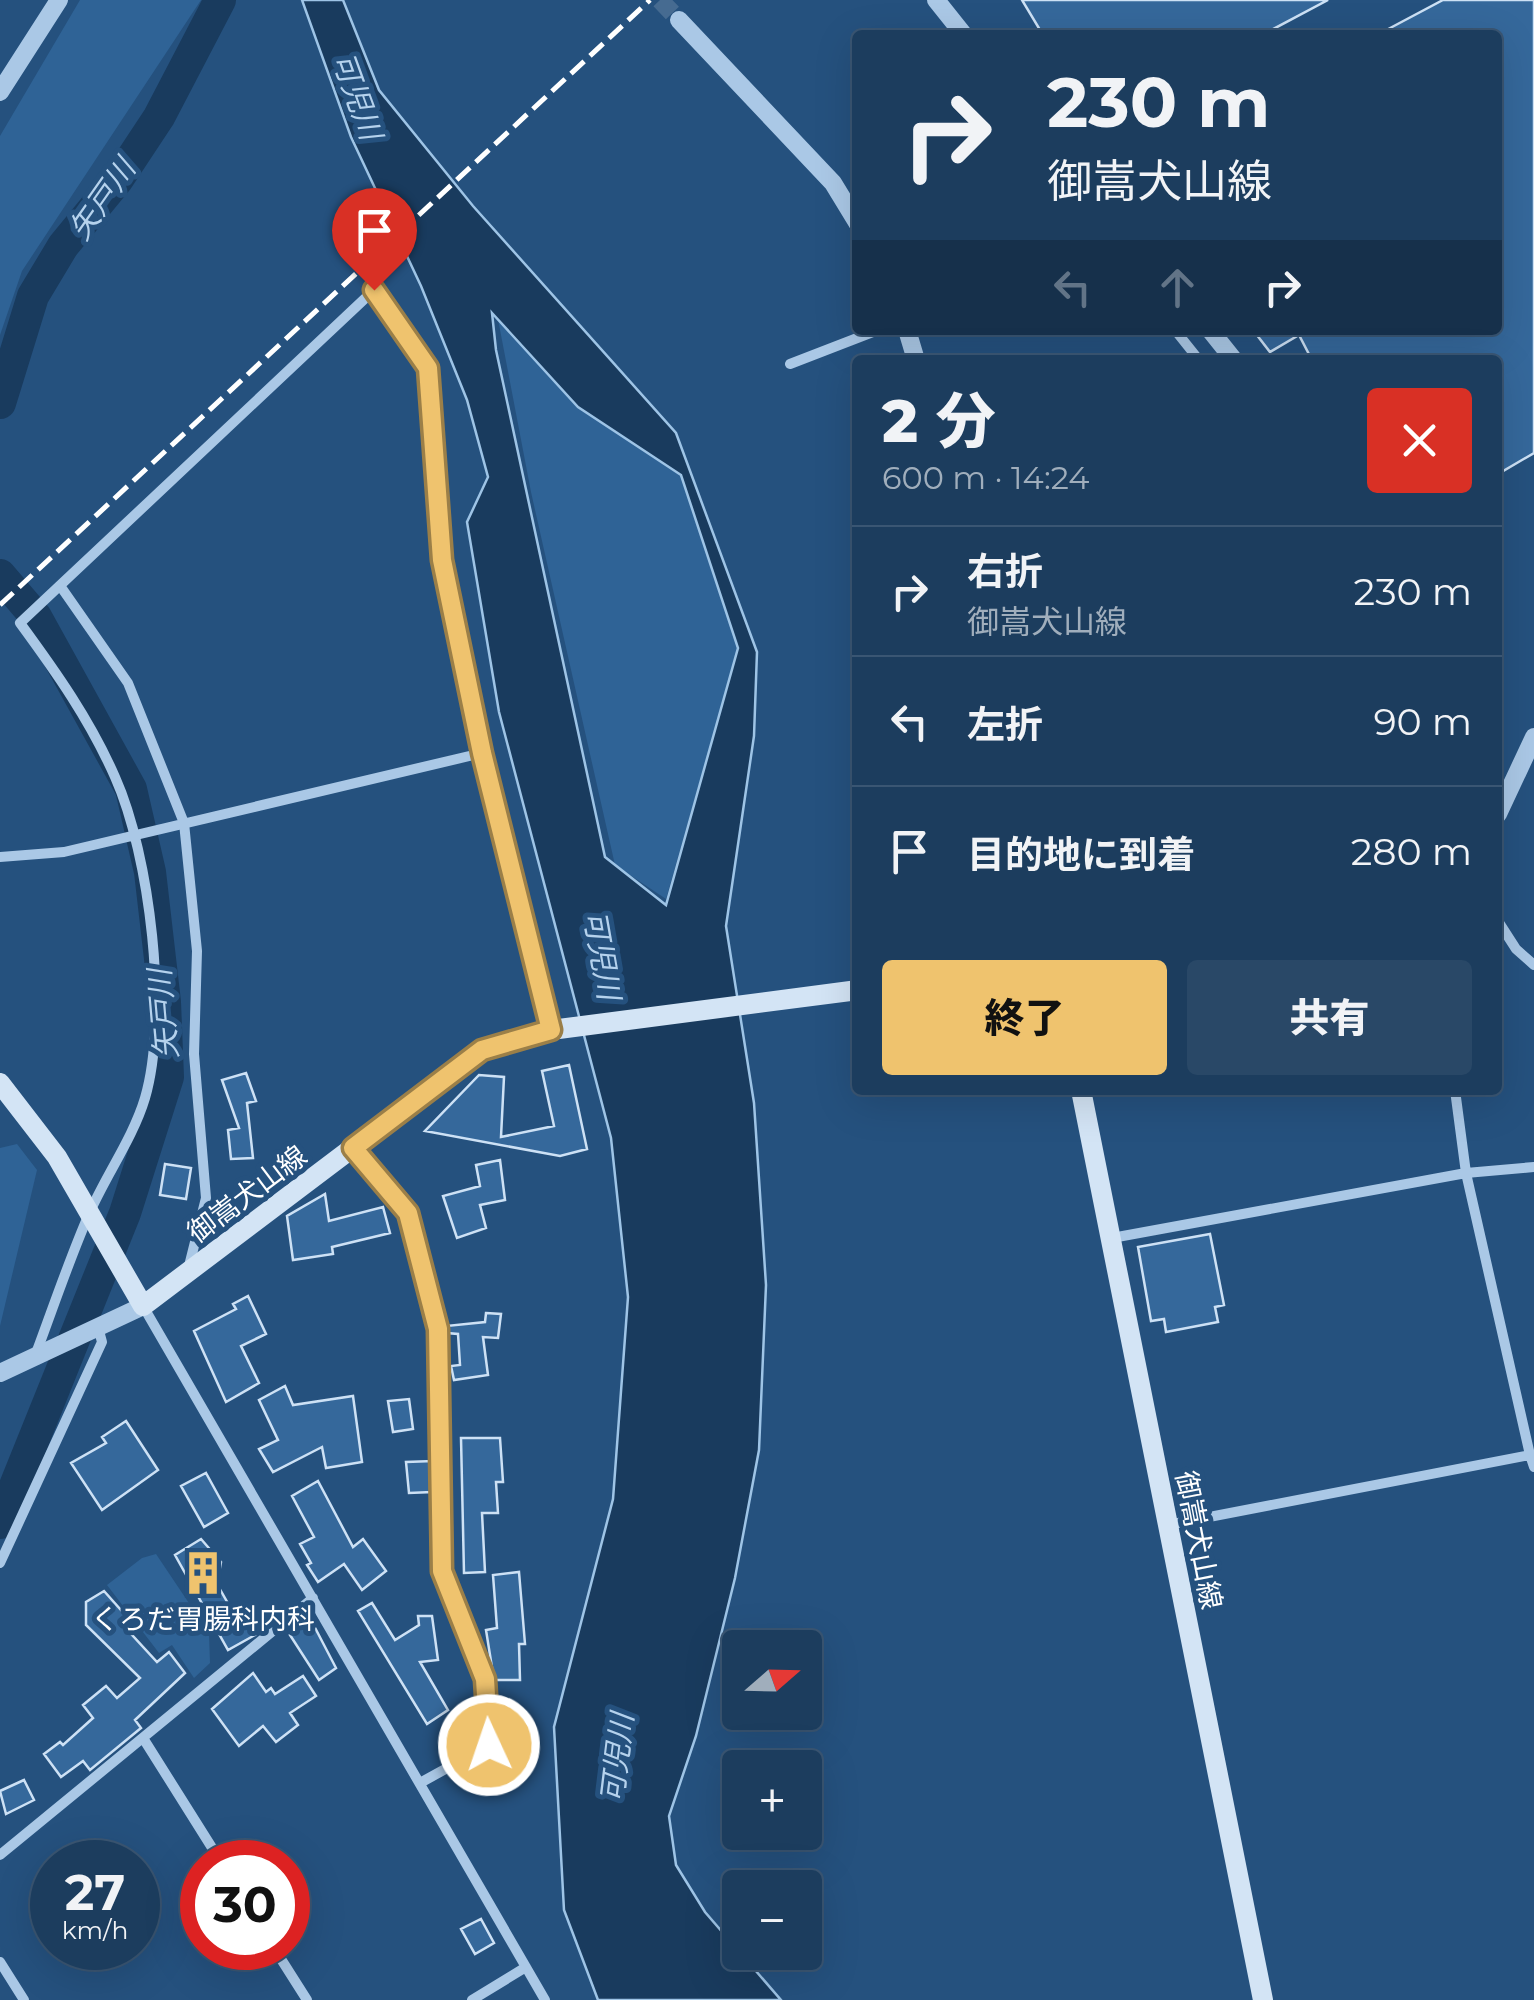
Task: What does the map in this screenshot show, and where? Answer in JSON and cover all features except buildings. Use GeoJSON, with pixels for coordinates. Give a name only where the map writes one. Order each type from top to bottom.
{"type":"FeatureCollection","features":[{"type":"Feature","properties":{"kind":"main road","name":"御嵩犬山線"},"geometry":{"type":"LineString","coordinates":[[143,1306],[482,1050],[556,1029],[852,991]]}},
{"type":"Feature","properties":{"kind":"main road"},"geometry":{"type":"LineString","coordinates":[[0,1083],[57,1156],[143,1306]]}},
{"type":"Feature","properties":{"kind":"main road","name":"御嵩犬山線"},"geometry":{"type":"LineString","coordinates":[[1082,1095],[1263,2000]]}},
{"type":"Feature","properties":{"kind":"street"},"geometry":{"type":"LineString","coordinates":[[0,92],[59,0]]}},
{"type":"Feature","properties":{"kind":"street"},"geometry":{"type":"LineString","coordinates":[[936,0],[960,30]]}},
{"type":"Feature","properties":{"kind":"street"},"geometry":{"type":"LineString","coordinates":[[679,20],[833,183],[852,214]]}},
{"type":"Feature","properties":{"kind":"street"},"geometry":{"type":"LineString","coordinates":[[35,1358],[90,1213],[144,1101],[153,1060],[152,938],[118,782],[52,662],[20,623],[374,290],[428,368],[442,560],[482,753],[556,1029]]}},
{"type":"Feature","properties":{"kind":"street"},"geometry":{"type":"LineString","coordinates":[[790,364],[865,335]]}},
{"type":"Feature","properties":{"kind":"street"},"geometry":{"type":"LineString","coordinates":[[1179,335],[1195,355]]}},
{"type":"Feature","properties":{"kind":"street"},"geometry":{"type":"LineString","coordinates":[[1214,335],[1230,355]]}},
{"type":"Feature","properties":{"kind":"street"},"geometry":{"type":"LineString","coordinates":[[60,587],[128,683],[179,824],[197,952],[194,1054],[206,1198],[188,1273]]}},
{"type":"Feature","properties":{"kind":"street"},"geometry":{"type":"LineString","coordinates":[[1502,806],[1534,738]]}},
{"type":"Feature","properties":{"kind":"street"},"geometry":{"type":"LineString","coordinates":[[0,857],[40,856],[132,837],[482,753]]}},
{"type":"Feature","properties":{"kind":"street"},"geometry":{"type":"LineString","coordinates":[[1502,927],[1516,949],[1534,965]]}},
{"type":"Feature","properties":{"kind":"street"},"geometry":{"type":"LineString","coordinates":[[1168,1525],[1533,1459],[1466,1172],[1456,1095]]}},
{"type":"Feature","properties":{"kind":"street"},"geometry":{"type":"LineString","coordinates":[[353,1148],[398,1200],[417,1238],[438,1329],[442,1571],[485,1679],[489,1745],[420,1783]]}},
{"type":"Feature","properties":{"kind":"street"},"geometry":{"type":"LineString","coordinates":[[1112,1238],[1466,1172],[1534,1167]]}},
{"type":"Feature","properties":{"kind":"street"},"geometry":{"type":"LineString","coordinates":[[0,1373],[143,1306],[545,2000]]}},
{"type":"Feature","properties":{"kind":"street"},"geometry":{"type":"LineString","coordinates":[[0,1563],[55,1452],[102,1342],[98,1328]]}},
{"type":"Feature","properties":{"kind":"street"},"geometry":{"type":"LineString","coordinates":[[0,1855],[314,1598]]}},
{"type":"Feature","properties":{"kind":"street"},"geometry":{"type":"LineString","coordinates":[[143,1738],[207,1840]]}},
{"type":"Feature","properties":{"kind":"street"},"geometry":{"type":"LineString","coordinates":[[0,1962],[22,2000]]}},
{"type":"Feature","properties":{"kind":"street"},"geometry":{"type":"LineString","coordinates":[[472,2000],[526,1967]]}},
{"type":"Feature","properties":{"kind":"street"},"geometry":{"type":"LineString","coordinates":[[288,1970],[307,2000]]}},
{"type":"Feature","properties":{"kind":"shaded area"},"geometry":{"type":"Polygon","coordinates":[[[80,0],[201,0],[22,271],[0,335],[0,136],[80,0]]]}},
{"type":"Feature","properties":{"kind":"shaded area"},"geometry":{"type":"Polygon","coordinates":[[[497,314],[578,407],[681,475],[738,648],[666,899],[615,865],[531,492],[497,314]]]}},
{"type":"Feature","properties":{"kind":"shaded area"},"geometry":{"type":"Polygon","coordinates":[[[17,1144],[37,1170],[0,1326],[0,1148],[17,1144]]]}},
{"type":"Feature","properties":{"kind":"shaded area"},"geometry":{"type":"Polygon","coordinates":[[[156,1554],[209,1633],[210,1663],[194,1678],[172,1645],[159,1653],[107,1585],[142,1558],[156,1554]]]}},
{"type":"Feature","properties":{"kind":"water","name":"可児川"},"geometry":{"type":"Polygon","coordinates":[[[302,0],[343,0],[379,90],[473,206],[676,433],[757,652],[754,736],[726,926],[754,1103],[766,1285],[759,1450],[735,1578],[696,1736],[669,1816],[676,1865],[722,1932],[722,1970],[755,1970],[781,2000],[598,2000],[564,1910],[554,1727],[613,1499],[628,1297],[611,1138],[499,712],[467,522],[488,477],[467,400],[421,286],[351,137],[302,0]],[[492,313],[496,350],[605,857],[666,905],[738,648],[681,475],[578,407],[492,313]]]}},
{"type":"Feature","properties":{"kind":"waterway","name":"矢戸川"},"geometry":{"type":"LineString","coordinates":[[0,403],[33,296],[63,246],[118,179],[159,117],[220,0]]}},
{"type":"Feature","properties":{"kind":"waterway","name":"矢戸川"},"geometry":{"type":"LineString","coordinates":[[0,575],[36,617],[131,789],[150,872],[165,1002],[168,1077],[125,1213],[0,1523]]}},
{"type":"Feature","properties":{"kind":"tunnel"},"geometry":{"type":"LineString","coordinates":[[660,0],[679,20]]}},
{"type":"Feature","properties":{"kind":"railway"},"geometry":{"type":"LineString","coordinates":[[0,605],[650,0]]}},
{"type":"Feature","properties":{"kind":"place","name":"くろだ胃腸科内科"},"geometry":{"type":"Point","coordinates":[203,1573]}},
{"type":"Feature","properties":{"kind":"route"},"geometry":{"type":"LineString","coordinates":[[374,290],[428,368],[442,560],[482,753],[551,1030],[516,1037],[482,1050],[353,1148],[408,1213],[438,1329],[437,1387],[443,1431],[439,1533],[442,1571],[485,1679],[489,1745]]}}]}
